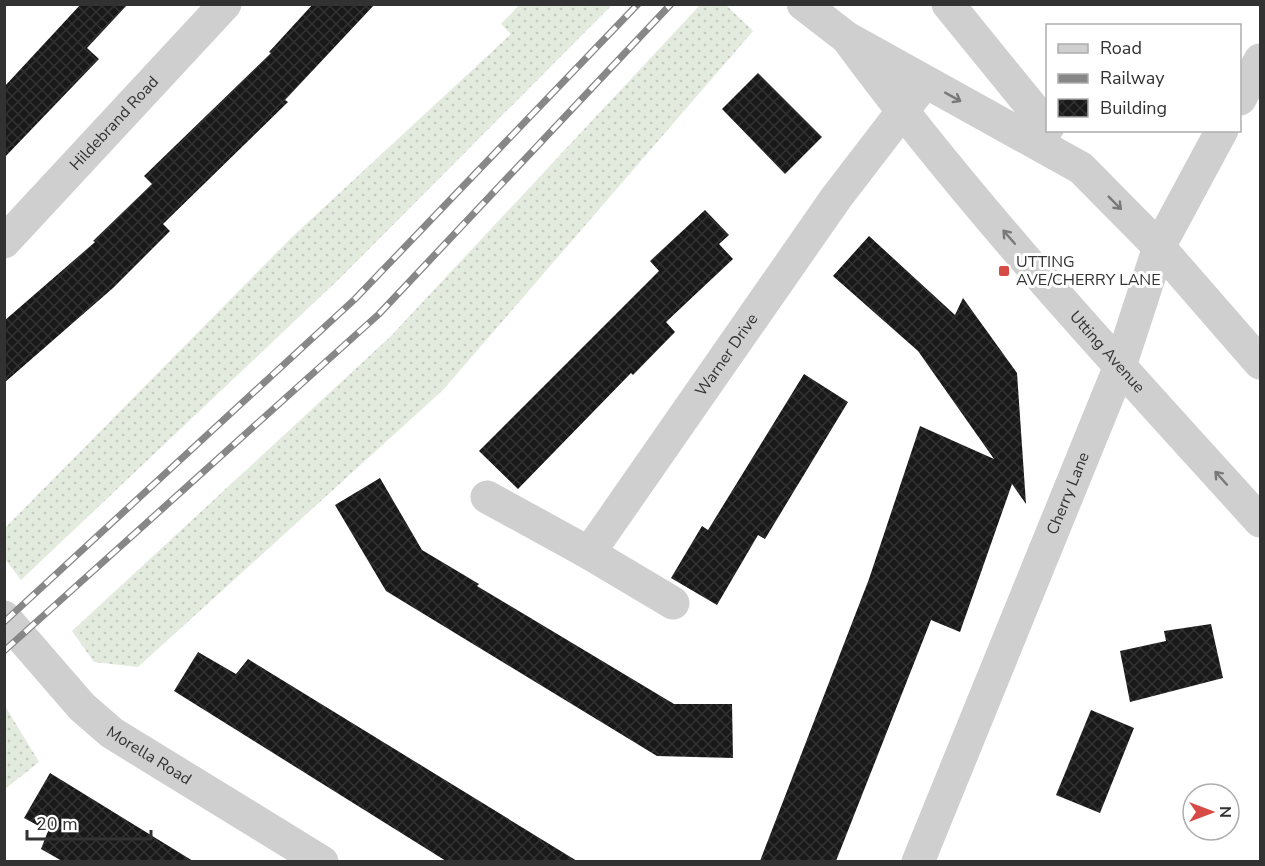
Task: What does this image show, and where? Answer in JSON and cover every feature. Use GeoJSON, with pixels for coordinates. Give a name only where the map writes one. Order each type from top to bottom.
{"type":"FeatureCollection","features":[{"type":"Feature","properties":{"kind":"street","name":"Hildebrand Road"},"geometry":{"type":"LineString","coordinates":[[4,242],[225,4]]}},
{"type":"Feature","properties":{"kind":"street","name":"Utting Avenue"},"geometry":{"type":"LineString","coordinates":[[803,4],[847,38],[1081,168],[1159,247],[1260,363]]}},
{"type":"Feature","properties":{"kind":"street"},"geometry":{"type":"LineString","coordinates":[[948,4],[1046,126]]}},
{"type":"Feature","properties":{"kind":"street","name":"Utting Avenue"},"geometry":{"type":"LineString","coordinates":[[847,38],[901,111],[1120,366],[1260,521]]}},
{"type":"Feature","properties":{"kind":"street"},"geometry":{"type":"LineString","coordinates":[[1241,95],[1260,60]]}},
{"type":"Feature","properties":{"kind":"street","name":"Warner Drive"},"geometry":{"type":"LineString","coordinates":[[589,553],[836,198],[925,82]]}},
{"type":"Feature","properties":{"kind":"street"},"geometry":{"type":"LineString","coordinates":[[1053,132],[1081,168]]}},
{"type":"Feature","properties":{"kind":"street","name":"Cherry Lane"},"geometry":{"type":"LineString","coordinates":[[918,861],[1120,366],[1159,247],[1221,132]]}},
{"type":"Feature","properties":{"kind":"street"},"geometry":{"type":"LineString","coordinates":[[487,497],[589,553],[673,603]]}},
{"type":"Feature","properties":{"kind":"street","name":"Morella Road"},"geometry":{"type":"LineString","coordinates":[[4,617],[82,707],[112,733],[322,861]]}},
{"type":"Feature","properties":{"kind":"shaded area"},"geometry":{"type":"Polygon","coordinates":[[[520,4],[612,5],[339,279],[21,580],[5,559],[5,528],[291,238],[511,34],[501,24],[520,4]]]}},
{"type":"Feature","properties":{"kind":"shaded area"},"geometry":{"type":"Polygon","coordinates":[[[700,5],[726,5],[753,31],[443,390],[138,667],[94,662],[72,631],[390,337],[700,5]]]}},
{"type":"Feature","properties":{"kind":"shaded area"},"geometry":{"type":"Polygon","coordinates":[[[5,706],[39,762],[4,789],[5,706]]]}},
{"type":"Feature","properties":{"kind":"building"},"geometry":{"type":"Polygon","coordinates":[[[81,4],[128,4],[87,48],[99,59],[4,158],[4,87],[81,4]]]}},
{"type":"Feature","properties":{"kind":"building"},"geometry":{"type":"Polygon","coordinates":[[[313,4],[375,4],[285,100],[288,102],[163,224],[170,231],[113,288],[4,383],[4,321],[95,242],[93,241],[152,184],[144,176],[271,53],[269,52],[313,4]]]}},
{"type":"Feature","properties":{"kind":"building"},"geometry":{"type":"Polygon","coordinates":[[[758,73],[822,137],[785,174],[722,109],[758,73]]]}},
{"type":"Feature","properties":{"kind":"building"},"geometry":{"type":"Polygon","coordinates":[[[705,210],[729,235],[719,244],[733,259],[666,322],[675,332],[633,375],[631,373],[518,489],[479,451],[659,271],[650,261],[705,210]]]}},
{"type":"Feature","properties":{"kind":"building"},"geometry":{"type":"Polygon","coordinates":[[[869,236],[955,315],[963,298],[1017,373],[1026,504],[1012,484],[960,632],[931,620],[836,861],[760,861],[869,579],[920,426],[994,459],[918,351],[833,276],[869,236]]]}},
{"type":"Feature","properties":{"kind":"building"},"geometry":{"type":"Polygon","coordinates":[[[804,374],[848,402],[765,539],[758,535],[717,605],[671,578],[702,526],[708,530],[804,374]]]}},
{"type":"Feature","properties":{"kind":"building"},"geometry":{"type":"Polygon","coordinates":[[[380,478],[422,550],[479,584],[477,586],[674,704],[732,704],[733,758],[657,756],[386,591],[335,505],[380,478]]]}},
{"type":"Feature","properties":{"kind":"building"},"geometry":{"type":"Polygon","coordinates":[[[1211,624],[1223,678],[1130,702],[1120,651],[1166,641],[1164,631],[1211,624]]]}},
{"type":"Feature","properties":{"kind":"building"},"geometry":{"type":"Polygon","coordinates":[[[198,652],[236,674],[248,659],[577,861],[446,861],[174,691],[198,652]]]}},
{"type":"Feature","properties":{"kind":"building"},"geometry":{"type":"Polygon","coordinates":[[[1091,710],[1134,728],[1100,813],[1056,795],[1091,710]]]}},
{"type":"Feature","properties":{"kind":"building"},"geometry":{"type":"Polygon","coordinates":[[[50,773],[193,861],[62,861],[41,849],[48,831],[24,818],[50,773]]]}},
{"type":"Feature","properties":{"kind":"railway"},"geometry":{"type":"LineString","coordinates":[[4,622],[355,299],[638,4]]}},
{"type":"Feature","properties":{"kind":"railway"},"geometry":{"type":"LineString","coordinates":[[4,651],[379,314],[671,4]]}},
{"type":"Feature","properties":{"kind":"place","name":"UTTING AVE/CHERRY LANE"},"geometry":{"type":"Point","coordinates":[1004,271]}}]}
